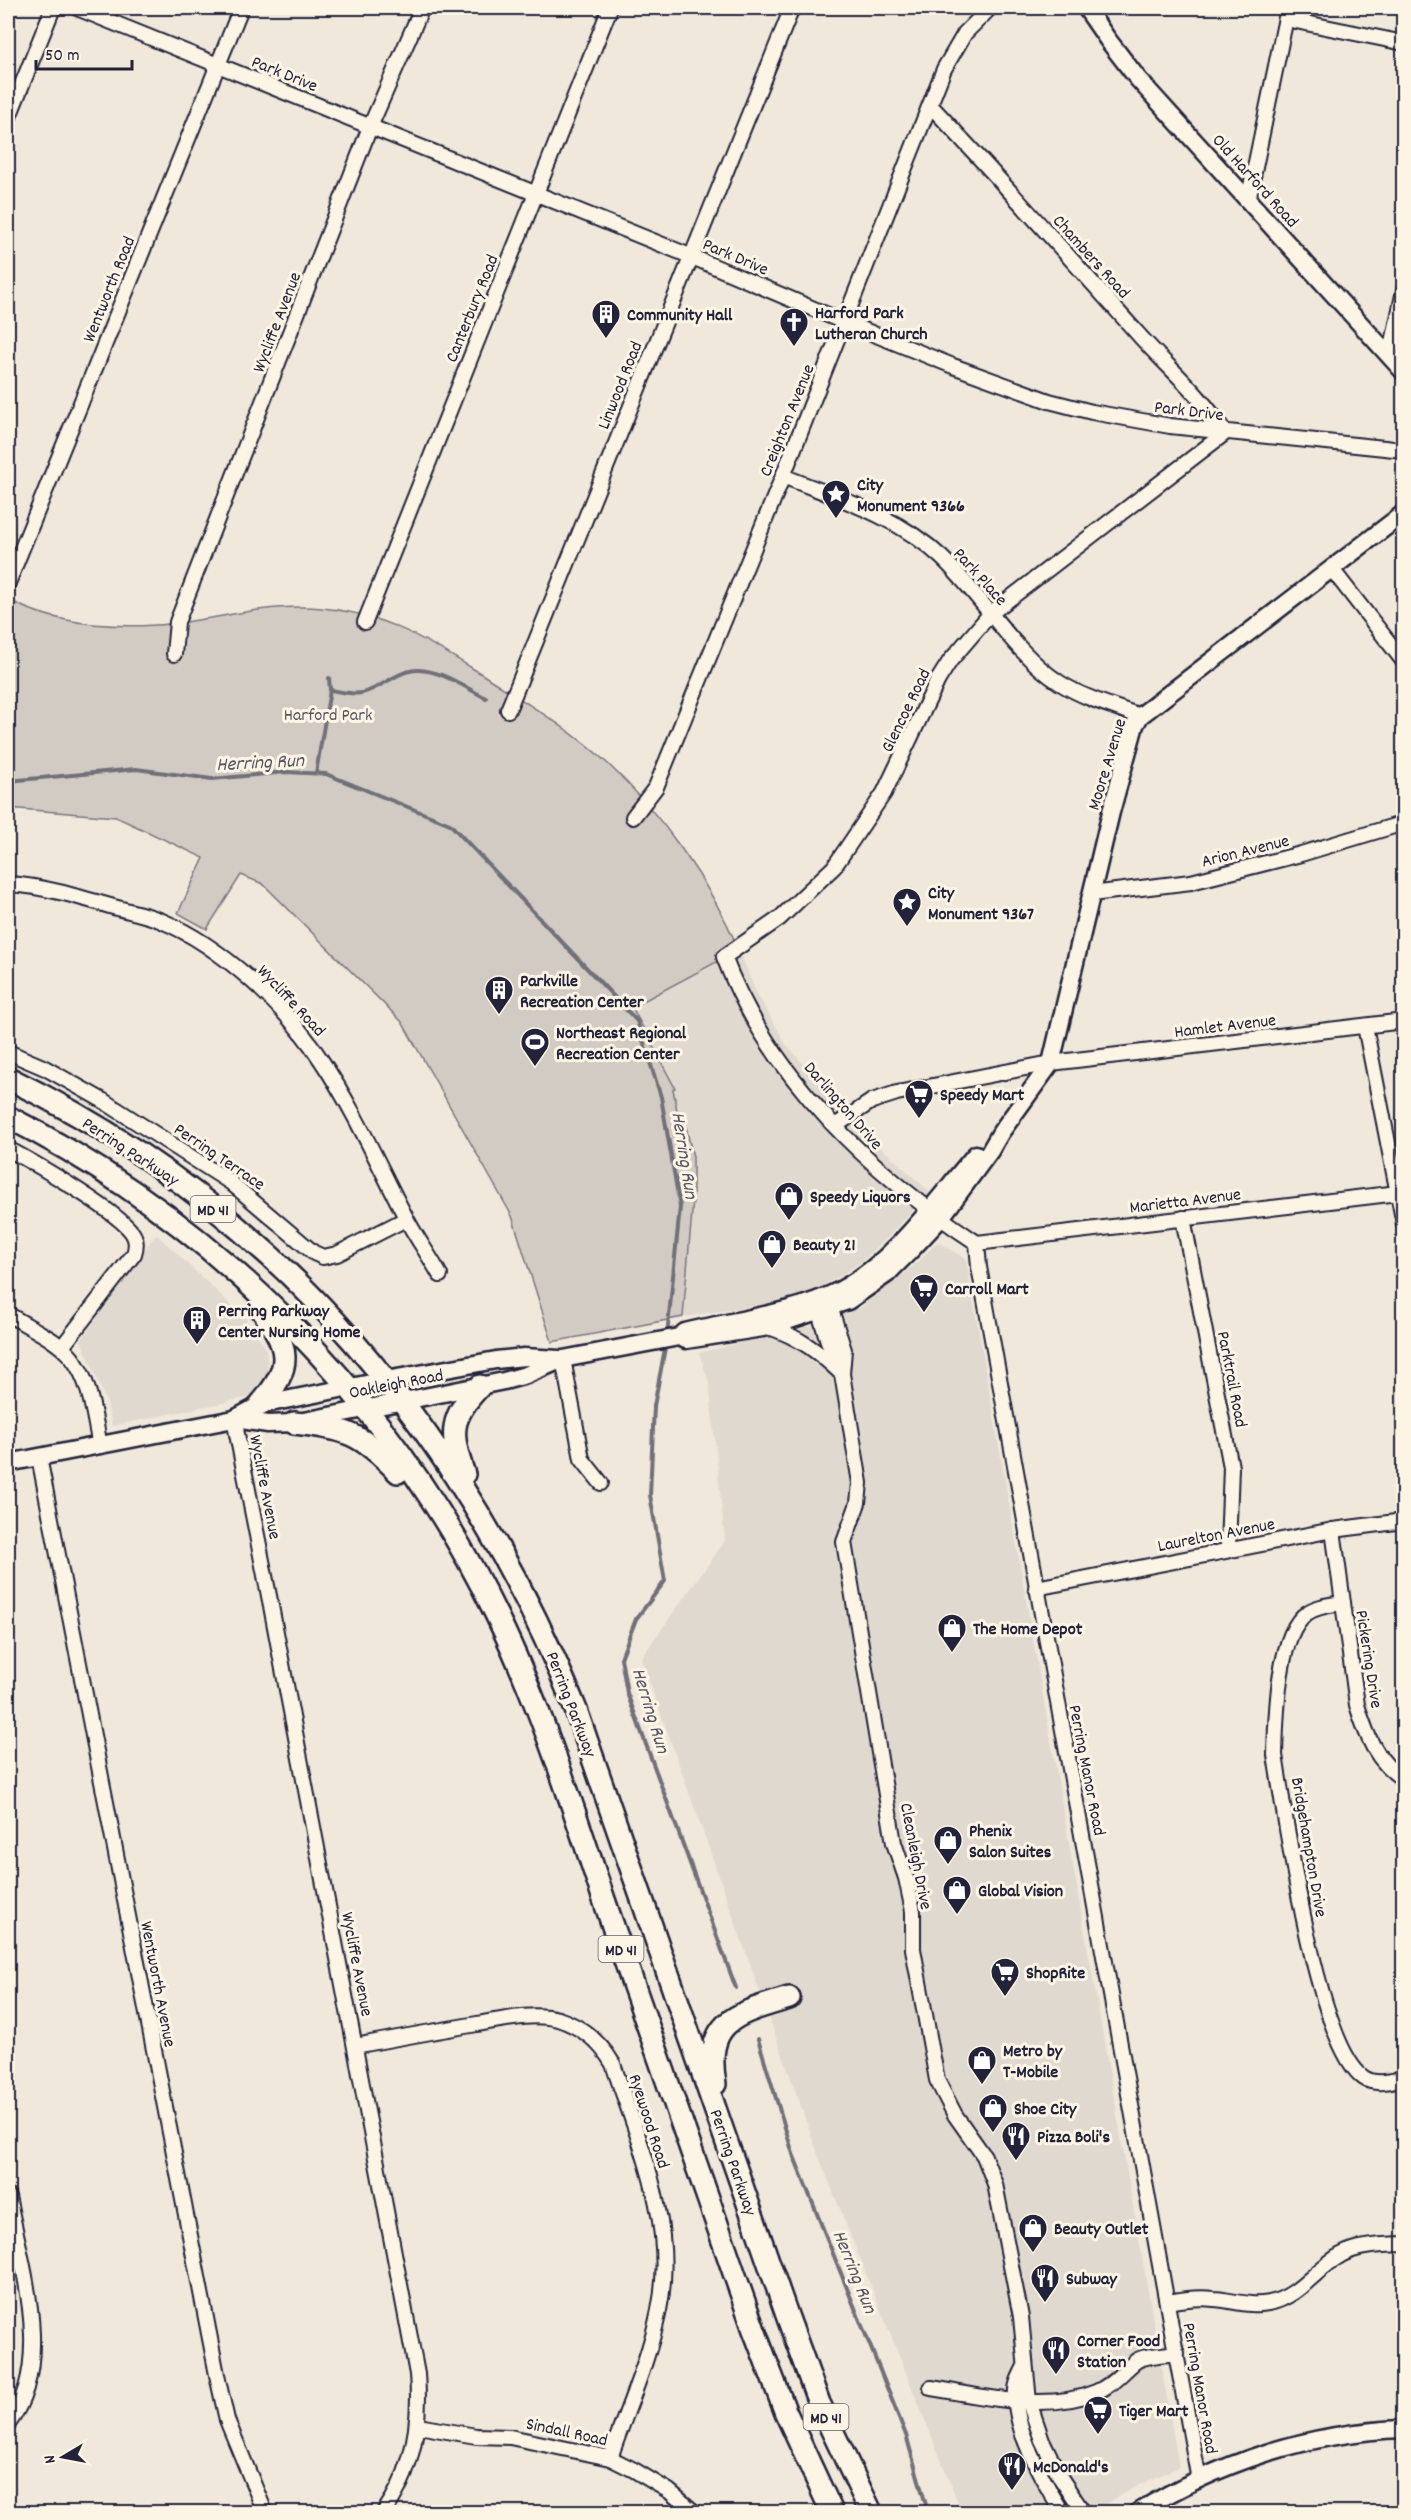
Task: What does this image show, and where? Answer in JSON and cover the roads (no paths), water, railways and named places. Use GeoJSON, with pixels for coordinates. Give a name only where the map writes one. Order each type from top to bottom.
{"type":"FeatureCollection","features":[{"type":"Feature","properties":{"kind":"main road","name":"Perring Parkway"},"geometry":{"type":"LineString","coordinates":[[8,1078],[87,1121],[142,1156],[200,1198],[258,1245],[327,1311],[403,1401],[449,1465],[502,1553],[552,1651],[576,1710],[819,2403],[871,2512]]}},
{"type":"Feature","properties":{"kind":"main road","name":"Perring Parkway"},"geometry":{"type":"LineString","coordinates":[[8,1117],[120,1184],[171,1219],[234,1270],[299,1332],[365,1409],[441,1516],[496,1613],[538,1712],[754,2330],[786,2413],[832,2512]]}},
{"type":"Feature","properties":{"kind":"main road"},"geometry":{"type":"LineString","coordinates":[[234,1270],[274,1327],[284,1352],[281,1378],[260,1405]]}},
{"type":"Feature","properties":{"kind":"main road"},"geometry":{"type":"LineString","coordinates":[[480,1386],[459,1412],[454,1423],[454,1436],[464,1473],[502,1553]]}},
{"type":"Feature","properties":{"kind":"main road"},"geometry":{"type":"LineString","coordinates":[[294,1423],[326,1426],[361,1438],[376,1449],[441,1516]]}},
{"type":"Feature","properties":{"kind":"main road"},"geometry":{"type":"LineString","coordinates":[[722,2129],[713,2071],[712,2051],[717,2035],[739,2015],[789,1998]]}},
{"type":"Feature","properties":{"kind":"street"},"geometry":{"type":"LineString","coordinates":[[8,119],[53,8]]}},
{"type":"Feature","properties":{"kind":"street","name":"Park Drive"},"geometry":{"type":"LineString","coordinates":[[77,8],[690,256],[952,366],[1049,401],[1136,421],[1225,433],[1404,450]]}},
{"type":"Feature","properties":{"kind":"street","name":"Wentworth Road"},"geometry":{"type":"LineString","coordinates":[[8,583],[241,8]]}},
{"type":"Feature","properties":{"kind":"street","name":"Wycliffe Avenue"},"geometry":{"type":"LineString","coordinates":[[174,654],[177,622],[370,127],[422,8]]}},
{"type":"Feature","properties":{"kind":"street","name":"Canterbury Road"},"geometry":{"type":"LineString","coordinates":[[365,622],[610,8]]}},
{"type":"Feature","properties":{"kind":"street","name":"Linwood Road"},"geometry":{"type":"LineString","coordinates":[[508,710],[792,8]]}},
{"type":"Feature","properties":{"kind":"street","name":"Creighton Avenue"},"geometry":{"type":"LineString","coordinates":[[633,817],[656,787],[954,50],[965,33],[990,8]]}},
{"type":"Feature","properties":{"kind":"street","name":"Old Harford Road"},"geometry":{"type":"LineString","coordinates":[[1086,8],[1127,66],[1404,372]]}},
{"type":"Feature","properties":{"kind":"street"},"geometry":{"type":"LineString","coordinates":[[1248,201],[1287,14],[1404,43]]}},
{"type":"Feature","properties":{"kind":"street","name":"Chambers Road"},"geometry":{"type":"LineString","coordinates":[[930,105],[994,173],[1161,361],[1215,415],[1225,433]]}},
{"type":"Feature","properties":{"kind":"street"},"geometry":{"type":"LineString","coordinates":[[1390,357],[1404,290]]}},
{"type":"Feature","properties":{"kind":"street","name":"Glencoe Road"},"geometry":{"type":"LineString","coordinates":[[724,957],[780,918],[834,867],[884,793],[938,680],[950,661],[991,614],[1225,433]]}},
{"type":"Feature","properties":{"kind":"street","name":"Park Place"},"geometry":{"type":"LineString","coordinates":[[783,476],[880,516],[921,541],[941,557],[1035,662],[1058,682],[1084,696],[1140,716]]}},
{"type":"Feature","properties":{"kind":"street","name":"Moore Avenue"},"geometry":{"type":"LineString","coordinates":[[935,1214],[983,1146],[1000,1131],[1051,1063],[1132,734],[1140,716],[1404,513]]}},
{"type":"Feature","properties":{"kind":"street"},"geometry":{"type":"LineString","coordinates":[[1331,568],[1404,662]]}},
{"type":"Feature","properties":{"kind":"street","name":"Arion Avenue"},"geometry":{"type":"LineString","coordinates":[[1091,894],[1191,882],[1301,854],[1404,823]]}},
{"type":"Feature","properties":{"kind":"street","name":"Wycliffe Road"},"geometry":{"type":"LineString","coordinates":[[8,884],[71,895],[160,920],[191,935],[222,956],[284,1014],[315,1051],[359,1125],[406,1219],[440,1275]]}},
{"type":"Feature","properties":{"kind":"street","name":"Darlington Drive"},"geometry":{"type":"LineString","coordinates":[[724,957],[736,988],[774,1051],[835,1126],[876,1168],[977,1243]]}},
{"type":"Feature","properties":{"kind":"street","name":"Hamlet Avenue"},"geometry":{"type":"LineString","coordinates":[[835,1126],[872,1101],[897,1093],[1051,1063],[1404,1021]]}},
{"type":"Feature","properties":{"kind":"street"},"geometry":{"type":"LineString","coordinates":[[1365,1026],[1404,1224]]}},
{"type":"Feature","properties":{"kind":"street","name":"Perring Terrace"},"geometry":{"type":"LineString","coordinates":[[8,1052],[45,1068],[102,1100],[230,1182],[314,1253],[322,1257],[337,1254],[406,1219]]}},
{"type":"Feature","properties":{"kind":"street"},"geometry":{"type":"LineString","coordinates":[[8,1149],[34,1162],[109,1212],[134,1235],[136,1248],[134,1254],[62,1347]]}},
{"type":"Feature","properties":{"kind":"street","name":"Marietta Avenue"},"geometry":{"type":"LineString","coordinates":[[977,1243],[1398,1193]]}},
{"type":"Feature","properties":{"kind":"street","name":"Oakleigh Road"},"geometry":{"type":"LineString","coordinates":[[679,1337],[686,1340],[769,1327],[823,1303],[867,1273],[935,1214]]}},
{"type":"Feature","properties":{"kind":"street","name":"Parktrail Road"},"geometry":{"type":"LineString","coordinates":[[1183,1218],[1231,1467],[1228,1549]]}},
{"type":"Feature","properties":{"kind":"street","name":"Perring Manor Road"},"geometry":{"type":"LineString","coordinates":[[977,1243],[979,1267],[1036,1588],[1199,2480]]}},
{"type":"Feature","properties":{"kind":"street","name":"Oakleigh Road"},"geometry":{"type":"LineString","coordinates":[[234,1419],[268,1424],[294,1423],[480,1386],[526,1375],[563,1359],[679,1337],[685,1332],[793,1307],[823,1303]]}},
{"type":"Feature","properties":{"kind":"street","name":"Cleanleigh Drive"},"geometry":{"type":"LineString","coordinates":[[823,1303],[832,1354],[842,1374],[860,1483],[858,1503],[844,1542],[894,1843],[906,1878],[913,1911],[913,1949],[932,2055],[937,2080],[955,2115],[984,2156],[995,2184],[1025,2343],[1022,2401],[1031,2456],[1062,2512]]}},
{"type":"Feature","properties":{"kind":"street"},"geometry":{"type":"LineString","coordinates":[[8,1314],[62,1347],[72,1357],[85,1380],[100,1446]]}},
{"type":"Feature","properties":{"kind":"street"},"geometry":{"type":"LineString","coordinates":[[769,1327],[794,1335],[824,1356],[842,1374]]}},
{"type":"Feature","properties":{"kind":"street","name":"Oakleigh Road"},"geometry":{"type":"LineString","coordinates":[[8,1463],[234,1419],[260,1405],[386,1380],[496,1360],[524,1357],[563,1359]]}},
{"type":"Feature","properties":{"kind":"street"},"geometry":{"type":"LineString","coordinates":[[563,1359],[582,1459],[601,1483]]}},
{"type":"Feature","properties":{"kind":"street","name":"Wycliffe Avenue"},"geometry":{"type":"LineString","coordinates":[[234,1419],[417,2374],[418,2426],[405,2472],[384,2512]]}},
{"type":"Feature","properties":{"kind":"street","name":"Wentworth Avenue"},"geometry":{"type":"LineString","coordinates":[[39,1457],[218,2380],[227,2420],[265,2512]]}},
{"type":"Feature","properties":{"kind":"street","name":"Laurelton Avenue"},"geometry":{"type":"LineString","coordinates":[[1036,1588],[1228,1549],[1333,1530],[1404,1521]]}},
{"type":"Feature","properties":{"kind":"street","name":"Pickering Drive"},"geometry":{"type":"LineString","coordinates":[[1333,1530],[1357,1705],[1365,1731],[1383,1763],[1404,1779]]}},
{"type":"Feature","properties":{"kind":"street","name":"Bridgehampton Drive"},"geometry":{"type":"LineString","coordinates":[[1343,1603],[1308,1612],[1291,1632],[1284,1654],[1275,1755],[1311,1946],[1321,1993],[1333,2031],[1354,2068],[1365,2079],[1389,2081],[1404,2077]]}},
{"type":"Feature","properties":{"kind":"street","name":"Ryewood Road"},"geometry":{"type":"LineString","coordinates":[[355,2046],[508,2019],[537,2017],[557,2019],[577,2027],[593,2038],[614,2064],[658,2205],[664,2268],[659,2310],[645,2360],[610,2458]]}},
{"type":"Feature","properties":{"kind":"street"},"geometry":{"type":"LineString","coordinates":[[8,2196],[34,2328],[31,2368],[26,2391],[19,2409],[8,2424]]}},
{"type":"Feature","properties":{"kind":"street","name":"Perring Manor Road"},"geometry":{"type":"LineString","coordinates":[[1168,2302],[1197,2298],[1247,2304],[1268,2303],[1284,2298],[1300,2288],[1340,2255],[1353,2250],[1404,2244]]}},
{"type":"Feature","properties":{"kind":"street"},"geometry":{"type":"LineString","coordinates":[[931,2388],[1022,2401],[1077,2398],[1114,2383],[1138,2360],[1177,2353]]}},
{"type":"Feature","properties":{"kind":"street","name":"Cleanleigh Drive"},"geometry":{"type":"LineString","coordinates":[[1022,2401],[1060,2477],[1083,2512]]}},
{"type":"Feature","properties":{"kind":"street","name":"Sindall Road"},"geometry":{"type":"LineString","coordinates":[[418,2426],[476,2436],[510,2437],[610,2458],[669,2491],[694,2512]]}},
{"type":"Feature","properties":{"kind":"street"},"geometry":{"type":"LineString","coordinates":[[1138,2512],[1199,2480],[1253,2457],[1295,2445],[1354,2433],[1404,2429]]}},
{"type":"Feature","properties":{"kind":"waterway"},"geometry":{"type":"LineString","coordinates":[[330,690],[362,693],[403,673],[418,670],[444,676],[486,698]]}},
{"type":"Feature","properties":{"kind":"waterway"},"geometry":{"type":"LineString","coordinates":[[316,773],[330,690],[329,678]]}},
{"type":"Feature","properties":{"kind":"waterway","name":"Herring Run"},"geometry":{"type":"LineString","coordinates":[[8,781],[136,769],[212,779],[286,772],[326,774],[450,824],[637,1021],[661,1097],[680,1207],[667,1336]]}},
{"type":"Feature","properties":{"kind":"waterway","name":"Herring Run"},"geometry":{"type":"LineString","coordinates":[[666,1343],[654,1406],[650,1495],[665,1581],[636,1619],[621,1658],[627,1693],[736,1988]]}},
{"type":"Feature","properties":{"kind":"waterway","name":"Herring Run"},"geometry":{"type":"LineString","coordinates":[[758,2039],[793,2154],[906,2435],[928,2512]]}},
{"type":"Feature","properties":{"kind":"place","name":"Community Hall"},"geometry":{"type":"Point","coordinates":[606,340]}},
{"type":"Feature","properties":{"kind":"place","name":"Harford Park Lutheran Church"},"geometry":{"type":"Point","coordinates":[794,348]}},
{"type":"Feature","properties":{"kind":"place","name":"City Monument 9366"},"geometry":{"type":"Point","coordinates":[836,520]}},
{"type":"Feature","properties":{"kind":"place","name":"City Monument 9367"},"geometry":{"type":"Point","coordinates":[907,928]}},
{"type":"Feature","properties":{"kind":"place","name":"Parkville Recreation Center"},"geometry":{"type":"Point","coordinates":[499,1016]}},
{"type":"Feature","properties":{"kind":"place","name":"Northeast Regional Recreation Center"},"geometry":{"type":"Point","coordinates":[535,1068]}},
{"type":"Feature","properties":{"kind":"place","name":"Speedy Mart"},"geometry":{"type":"Point","coordinates":[919,1120]}},
{"type":"Feature","properties":{"kind":"place","name":"Speedy Liquors"},"geometry":{"type":"Point","coordinates":[789,1222]}},
{"type":"Feature","properties":{"kind":"place","name":"Beauty 21"},"geometry":{"type":"Point","coordinates":[772,1270]}},
{"type":"Feature","properties":{"kind":"place","name":"Carroll Mart"},"geometry":{"type":"Point","coordinates":[924,1314]}},
{"type":"Feature","properties":{"kind":"place","name":"Perring Parkway Center Nursing Home"},"geometry":{"type":"Point","coordinates":[197,1346]}},
{"type":"Feature","properties":{"kind":"place","name":"The Home Depot"},"geometry":{"type":"Point","coordinates":[952,1654]}},
{"type":"Feature","properties":{"kind":"place","name":"Phenix Salon Suites"},"geometry":{"type":"Point","coordinates":[948,1866]}},
{"type":"Feature","properties":{"kind":"place","name":"Global Vision"},"geometry":{"type":"Point","coordinates":[957,1916]}},
{"type":"Feature","properties":{"kind":"place","name":"ShopRite"},"geometry":{"type":"Point","coordinates":[1005,1998]}},
{"type":"Feature","properties":{"kind":"place","name":"Metro by T-Mobile"},"geometry":{"type":"Point","coordinates":[982,2086]}},
{"type":"Feature","properties":{"kind":"place","name":"Shoe City"},"geometry":{"type":"Point","coordinates":[993,2134]}},
{"type":"Feature","properties":{"kind":"place","name":"Pizza Boli's"},"geometry":{"type":"Point","coordinates":[1016,2162]}},
{"type":"Feature","properties":{"kind":"place","name":"Beauty Outlet"},"geometry":{"type":"Point","coordinates":[1033,2254]}},
{"type":"Feature","properties":{"kind":"place","name":"Subway"},"geometry":{"type":"Point","coordinates":[1045,2304]}},
{"type":"Feature","properties":{"kind":"place","name":"Corner Food Station"},"geometry":{"type":"Point","coordinates":[1056,2376]}},
{"type":"Feature","properties":{"kind":"place","name":"Tiger Mart"},"geometry":{"type":"Point","coordinates":[1098,2436]}},
{"type":"Feature","properties":{"kind":"place","name":"McDonald's"},"geometry":{"type":"Point","coordinates":[1012,2492]}},
{"type":"Feature","properties":{"kind":"park label","name":"Harford Park"},"geometry":{"type":"Point","coordinates":[328,714]}}]}
